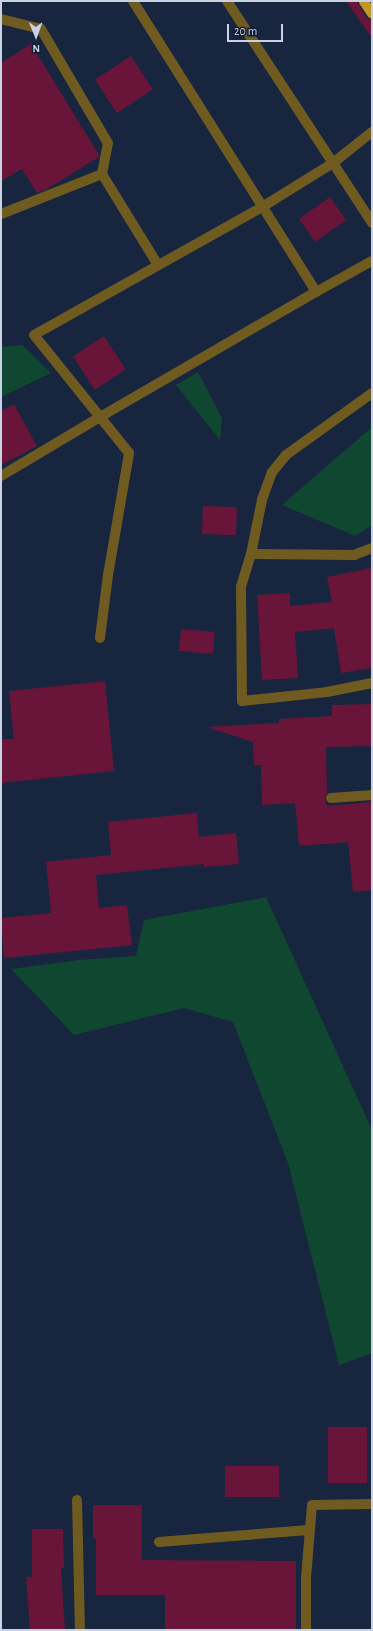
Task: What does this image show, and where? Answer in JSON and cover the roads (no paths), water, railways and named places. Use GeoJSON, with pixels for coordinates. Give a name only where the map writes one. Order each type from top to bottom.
{"type":"FeatureCollection","features":[{"type":"Feature","properties":{"kind":"highway"},"geometry":{"type":"LineString","coordinates":[[364,1],[372,13]]}},
{"type":"Feature","properties":{"kind":"street"},"geometry":{"type":"LineString","coordinates":[[133,1],[316,292]]}},
{"type":"Feature","properties":{"kind":"street"},"geometry":{"type":"LineString","coordinates":[[227,1],[372,222]]}},
{"type":"Feature","properties":{"kind":"street"},"geometry":{"type":"LineString","coordinates":[[1,19],[41,28],[108,143],[102,174],[158,265]]}},
{"type":"Feature","properties":{"kind":"street"},"geometry":{"type":"LineString","coordinates":[[100,638],[108,575],[129,453],[34,335],[262,207],[333,163],[372,132]]}},
{"type":"Feature","properties":{"kind":"street"},"geometry":{"type":"LineString","coordinates":[[1,214],[102,174]]}},
{"type":"Feature","properties":{"kind":"street"},"geometry":{"type":"LineString","coordinates":[[1,476],[100,417],[372,261]]}},
{"type":"Feature","properties":{"kind":"street"},"geometry":{"type":"LineString","coordinates":[[372,393],[286,455],[272,472],[262,500],[251,554],[241,587],[242,701],[327,692],[372,683]]}},
{"type":"Feature","properties":{"kind":"street"},"geometry":{"type":"LineString","coordinates":[[251,554],[354,555],[372,548]]}},
{"type":"Feature","properties":{"kind":"street"},"geometry":{"type":"LineString","coordinates":[[331,798],[372,795]]}},
{"type":"Feature","properties":{"kind":"street"},"geometry":{"type":"LineString","coordinates":[[77,1500],[80,1630]]}},
{"type":"Feature","properties":{"kind":"street"},"geometry":{"type":"LineString","coordinates":[[306,1630],[306,1578],[312,1505],[372,1504]]}},
{"type":"Feature","properties":{"kind":"street"},"geometry":{"type":"LineString","coordinates":[[159,1542],[310,1530]]}}]}
